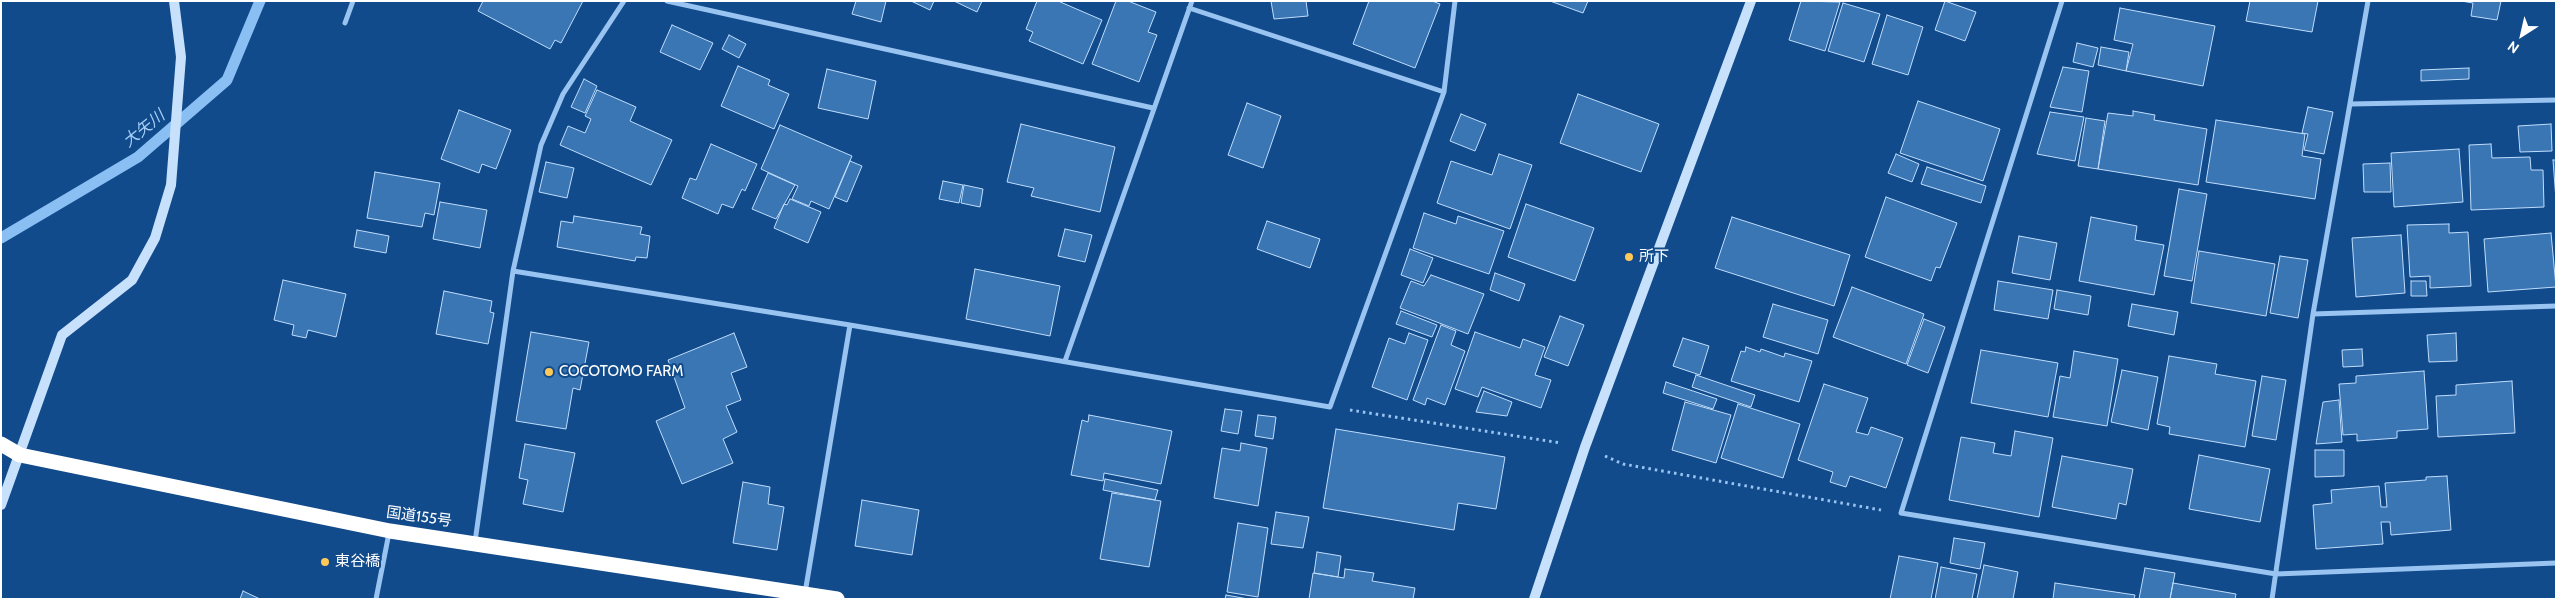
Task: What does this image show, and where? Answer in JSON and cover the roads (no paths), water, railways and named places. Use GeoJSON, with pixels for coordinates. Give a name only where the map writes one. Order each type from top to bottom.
{"type":"FeatureCollection","features":[{"type":"Feature","properties":{"kind":"highway","name":"国道155号"},"geometry":{"type":"LineString","coordinates":[[1,444],[20,455],[390,531],[475,542],[837,599]]}},
{"type":"Feature","properties":{"kind":"street"},"geometry":{"type":"LineString","coordinates":[[1,505],[62,335],[132,280],[155,238],[170,185],[181,57],[174,1]]}},
{"type":"Feature","properties":{"kind":"street"},"geometry":{"type":"LineString","coordinates":[[345,23],[353,1]]}},
{"type":"Feature","properties":{"kind":"street"},"geometry":{"type":"LineString","coordinates":[[475,542],[513,271],[541,145],[563,94],[624,1]]}},
{"type":"Feature","properties":{"kind":"street"},"geometry":{"type":"LineString","coordinates":[[667,1],[1153,108]]}},
{"type":"Feature","properties":{"kind":"street"},"geometry":{"type":"LineString","coordinates":[[1065,361],[1192,1]]}},
{"type":"Feature","properties":{"kind":"street"},"geometry":{"type":"LineString","coordinates":[[513,271],[850,324],[1330,407],[1444,92],[1455,1]]}},
{"type":"Feature","properties":{"kind":"street"},"geometry":{"type":"LineString","coordinates":[[1534,599],[1585,447],[1751,1]]}},
{"type":"Feature","properties":{"kind":"street"},"geometry":{"type":"LineString","coordinates":[[2062,1],[1901,513],[2276,574],[2556,563]]}},
{"type":"Feature","properties":{"kind":"street"},"geometry":{"type":"LineString","coordinates":[[2272,599],[2313,314],[2368,1]]}},
{"type":"Feature","properties":{"kind":"street"},"geometry":{"type":"LineString","coordinates":[[1189,8],[1444,92]]}},
{"type":"Feature","properties":{"kind":"street"},"geometry":{"type":"LineString","coordinates":[[2351,104],[2556,100]]}},
{"type":"Feature","properties":{"kind":"street"},"geometry":{"type":"LineString","coordinates":[[2313,314],[2556,306]]}},
{"type":"Feature","properties":{"kind":"street"},"geometry":{"type":"LineString","coordinates":[[805,593],[850,324]]}},
{"type":"Feature","properties":{"kind":"street"},"geometry":{"type":"LineString","coordinates":[[376,599],[390,531]]}},
{"type":"Feature","properties":{"kind":"waterway","name":"大矢川"},"geometry":{"type":"LineString","coordinates":[[1,238],[138,157],[227,80],[260,1]]}},
{"type":"Feature","properties":{"kind":"place","name":"所下"},"geometry":{"type":"Point","coordinates":[1629,257]}},
{"type":"Feature","properties":{"kind":"place","name":"COCOTOMO FARM"},"geometry":{"type":"Point","coordinates":[549,372]}},
{"type":"Feature","properties":{"kind":"place","name":"東谷橋"},"geometry":{"type":"Point","coordinates":[325,562]}}]}
